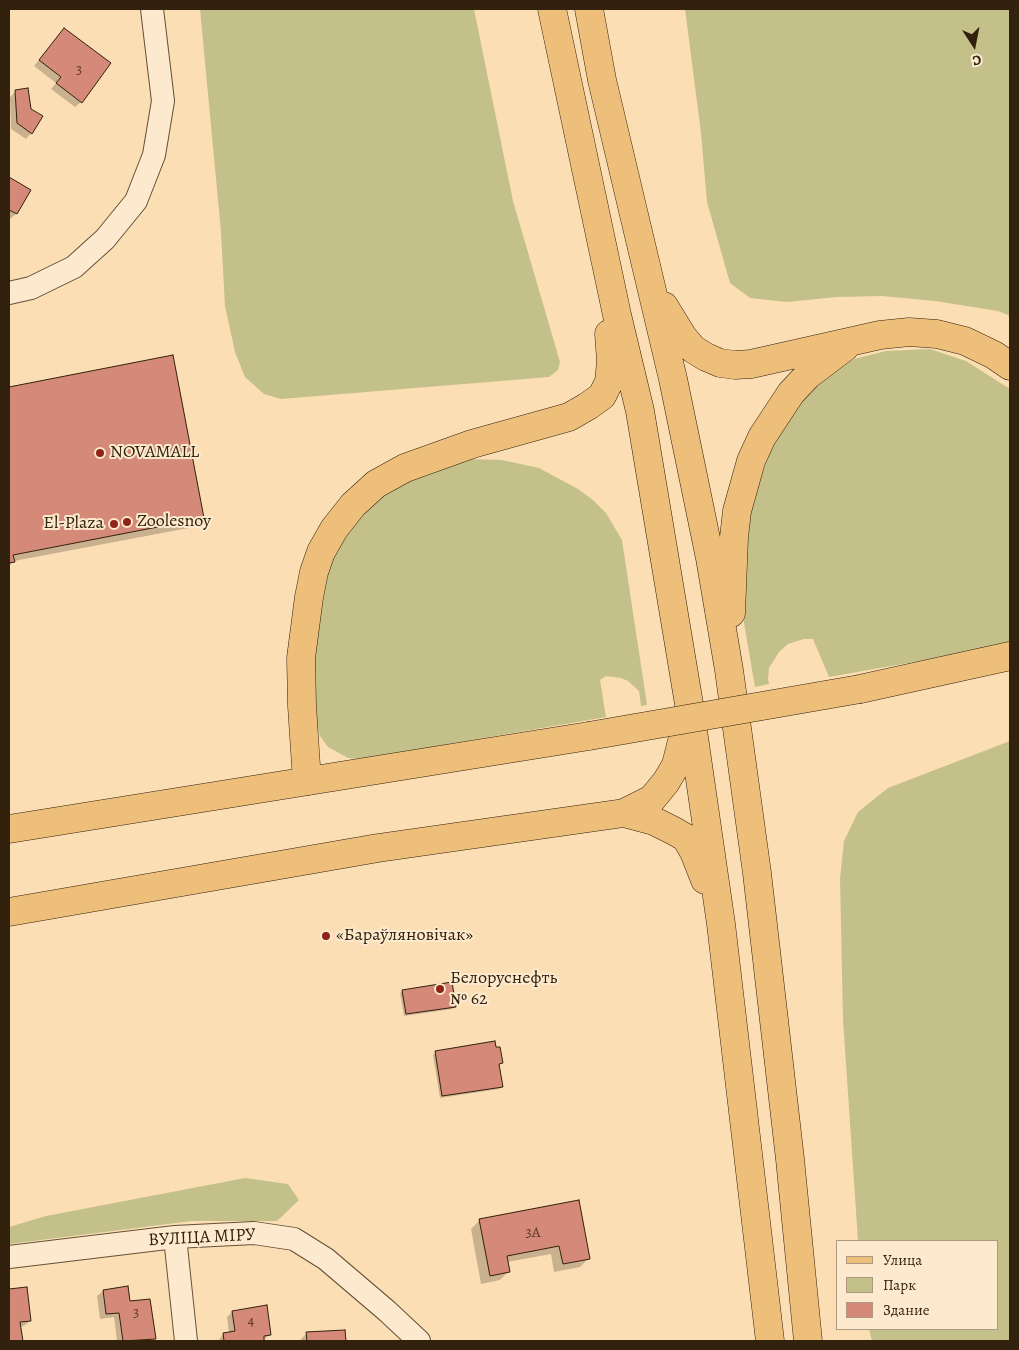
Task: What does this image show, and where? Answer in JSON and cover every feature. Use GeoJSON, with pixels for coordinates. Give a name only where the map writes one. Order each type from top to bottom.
{"type":"FeatureCollection","features":[{"type":"Feature","properties":{"kind":"main road"},"geometry":{"type":"LineString","coordinates":[[552,9],[605,260],[640,411],[690,710],[721,924],[770,1341]]}},
{"type":"Feature","properties":{"kind":"main road"},"geometry":{"type":"LineString","coordinates":[[589,9],[602,80],[673,379],[704,530],[729,670],[757,873],[790,1160],[808,1341]]}},
{"type":"Feature","properties":{"kind":"main road"},"geometry":{"type":"LineString","coordinates":[[307,781],[302,706],[302,650],[314,572],[321,552],[334,529],[353,505],[376,484],[404,468],[472,444],[569,416],[602,396],[609,382],[611,361],[605,260]]}},
{"type":"Feature","properties":{"kind":"main road"},"geometry":{"type":"LineString","coordinates":[[651,286],[683,337],[700,353],[720,363],[751,364],[880,335],[909,332],[937,334],[965,341],[994,355],[1010,366]]}},
{"type":"Feature","properties":{"kind":"main road"},"geometry":{"type":"LineString","coordinates":[[729,670],[734,537],[737,511],[751,460],[762,437],[790,393],[808,374],[852,341]]}},
{"type":"Feature","properties":{"kind":"main road"},"geometry":{"type":"LineString","coordinates":[[9,829],[589,736],[860,689],[1010,656]]}},
{"type":"Feature","properties":{"kind":"main road"},"geometry":{"type":"LineString","coordinates":[[9,912],[378,848],[624,813],[652,799],[666,782],[676,765],[690,710]]}},
{"type":"Feature","properties":{"kind":"main road"},"geometry":{"type":"LineString","coordinates":[[624,813],[654,821],[686,838],[694,852],[721,924]]}},
{"type":"Feature","properties":{"kind":"street"},"geometry":{"type":"LineString","coordinates":[[9,293],[30,288],[74,267],[105,239],[136,201],[154,155],[162,101],[152,9]]}},
{"type":"Feature","properties":{"kind":"street","name":"ВУЛІЦА МІРУ"},"geometry":{"type":"LineString","coordinates":[[9,1257],[175,1238],[254,1233],[294,1239],[326,1259],[419,1341]]}},
{"type":"Feature","properties":{"kind":"street"},"geometry":{"type":"LineString","coordinates":[[175,1238],[186,1341]]}},
{"type":"Feature","properties":{"kind":"green space"},"geometry":{"type":"Polygon","coordinates":[[[200,9],[474,9],[513,201],[560,362],[558,370],[549,377],[281,399],[264,394],[245,377],[235,352],[225,306],[221,232],[200,9]]]}},
{"type":"Feature","properties":{"kind":"green space"},"geometry":{"type":"Polygon","coordinates":[[[685,9],[1010,9],[1010,316],[998,311],[935,301],[882,296],[836,297],[787,302],[750,298],[730,283],[707,202],[701,133],[685,9]]]}},
{"type":"Feature","properties":{"kind":"green space"},"geometry":{"type":"Polygon","coordinates":[[[930,349],[966,361],[1010,389],[1010,645],[829,677],[813,639],[804,639],[788,644],[779,652],[769,668],[769,684],[755,687],[738,588],[739,560],[756,490],[770,453],[788,418],[802,399],[824,377],[854,359],[886,351],[930,349]]]}},
{"type":"Feature","properties":{"kind":"green space"},"geometry":{"type":"Polygon","coordinates":[[[468,459],[502,460],[539,468],[578,489],[606,513],[622,540],[647,705],[641,706],[639,691],[628,681],[606,676],[600,680],[606,717],[362,759],[348,758],[328,747],[320,736],[316,722],[315,660],[320,600],[333,558],[343,541],[364,514],[400,482],[468,459]]]}},
{"type":"Feature","properties":{"kind":"green space"},"geometry":{"type":"Polygon","coordinates":[[[1010,741],[1010,1341],[872,1341],[869,1330],[999,1330],[999,1240],[858,1240],[843,1020],[840,879],[844,841],[858,812],[888,788],[1010,741]]]}},
{"type":"Feature","properties":{"kind":"green space"},"geometry":{"type":"Polygon","coordinates":[[[245,1178],[288,1184],[299,1200],[277,1221],[192,1221],[9,1244],[9,1227],[46,1216],[245,1178]]]}},
{"type":"Feature","properties":{"kind":"building"},"geometry":{"type":"Polygon","coordinates":[[[64,28],[111,63],[82,103],[56,83],[61,77],[39,60],[64,28]]]}},
{"type":"Feature","properties":{"kind":"building"},"geometry":{"type":"Polygon","coordinates":[[[28,88],[31,109],[43,116],[32,134],[17,123],[15,90],[28,88]]]}},
{"type":"Feature","properties":{"kind":"building"},"geometry":{"type":"Polygon","coordinates":[[[9,177],[31,190],[17,214],[9,210],[9,177]]]}},
{"type":"Feature","properties":{"kind":"building","name":"NOVAMALL"},"geometry":{"type":"Polygon","coordinates":[[[173,355],[204,518],[13,555],[15,562],[9,563],[9,387],[173,355]]]}},
{"type":"Feature","properties":{"kind":"building"},"geometry":{"type":"Polygon","coordinates":[[[452,982],[456,1007],[406,1014],[402,990],[452,982]]]}},
{"type":"Feature","properties":{"kind":"building"},"geometry":{"type":"Polygon","coordinates":[[[495,1041],[496,1047],[500,1047],[503,1063],[499,1064],[503,1087],[442,1096],[435,1051],[495,1041]]]}},
{"type":"Feature","properties":{"kind":"building"},"geometry":{"type":"Polygon","coordinates":[[[579,1200],[590,1259],[563,1264],[559,1246],[507,1256],[510,1272],[490,1276],[479,1219],[579,1200]]]}},
{"type":"Feature","properties":{"kind":"building"},"geometry":{"type":"Polygon","coordinates":[[[128,1286],[130,1301],[150,1299],[156,1339],[123,1341],[119,1313],[106,1314],[103,1290],[128,1286]]]}},
{"type":"Feature","properties":{"kind":"building"},"geometry":{"type":"Polygon","coordinates":[[[27,1287],[31,1321],[20,1322],[23,1341],[9,1341],[9,1289],[27,1287]]]}},
{"type":"Feature","properties":{"kind":"building"},"geometry":{"type":"Polygon","coordinates":[[[267,1305],[271,1335],[264,1336],[264,1341],[224,1341],[223,1333],[235,1331],[232,1311],[267,1305]]]}},
{"type":"Feature","properties":{"kind":"building"},"geometry":{"type":"Polygon","coordinates":[[[345,1330],[346,1341],[307,1341],[306,1332],[345,1330]]]}},
{"type":"Feature","properties":{"kind":"place","name":"NOVAMALL"},"geometry":{"type":"Point","coordinates":[100,453]}},
{"type":"Feature","properties":{"kind":"place","name":"Zoolesnoy"},"geometry":{"type":"Point","coordinates":[127,522]}},
{"type":"Feature","properties":{"kind":"place","name":"El-Plaza"},"geometry":{"type":"Point","coordinates":[114,524]}},
{"type":"Feature","properties":{"kind":"place","name":"«Бараўляновічак»"},"geometry":{"type":"Point","coordinates":[326,936]}},
{"type":"Feature","properties":{"kind":"place","name":"Белоруснефть № 62"},"geometry":{"type":"Point","coordinates":[440,989]}}]}
